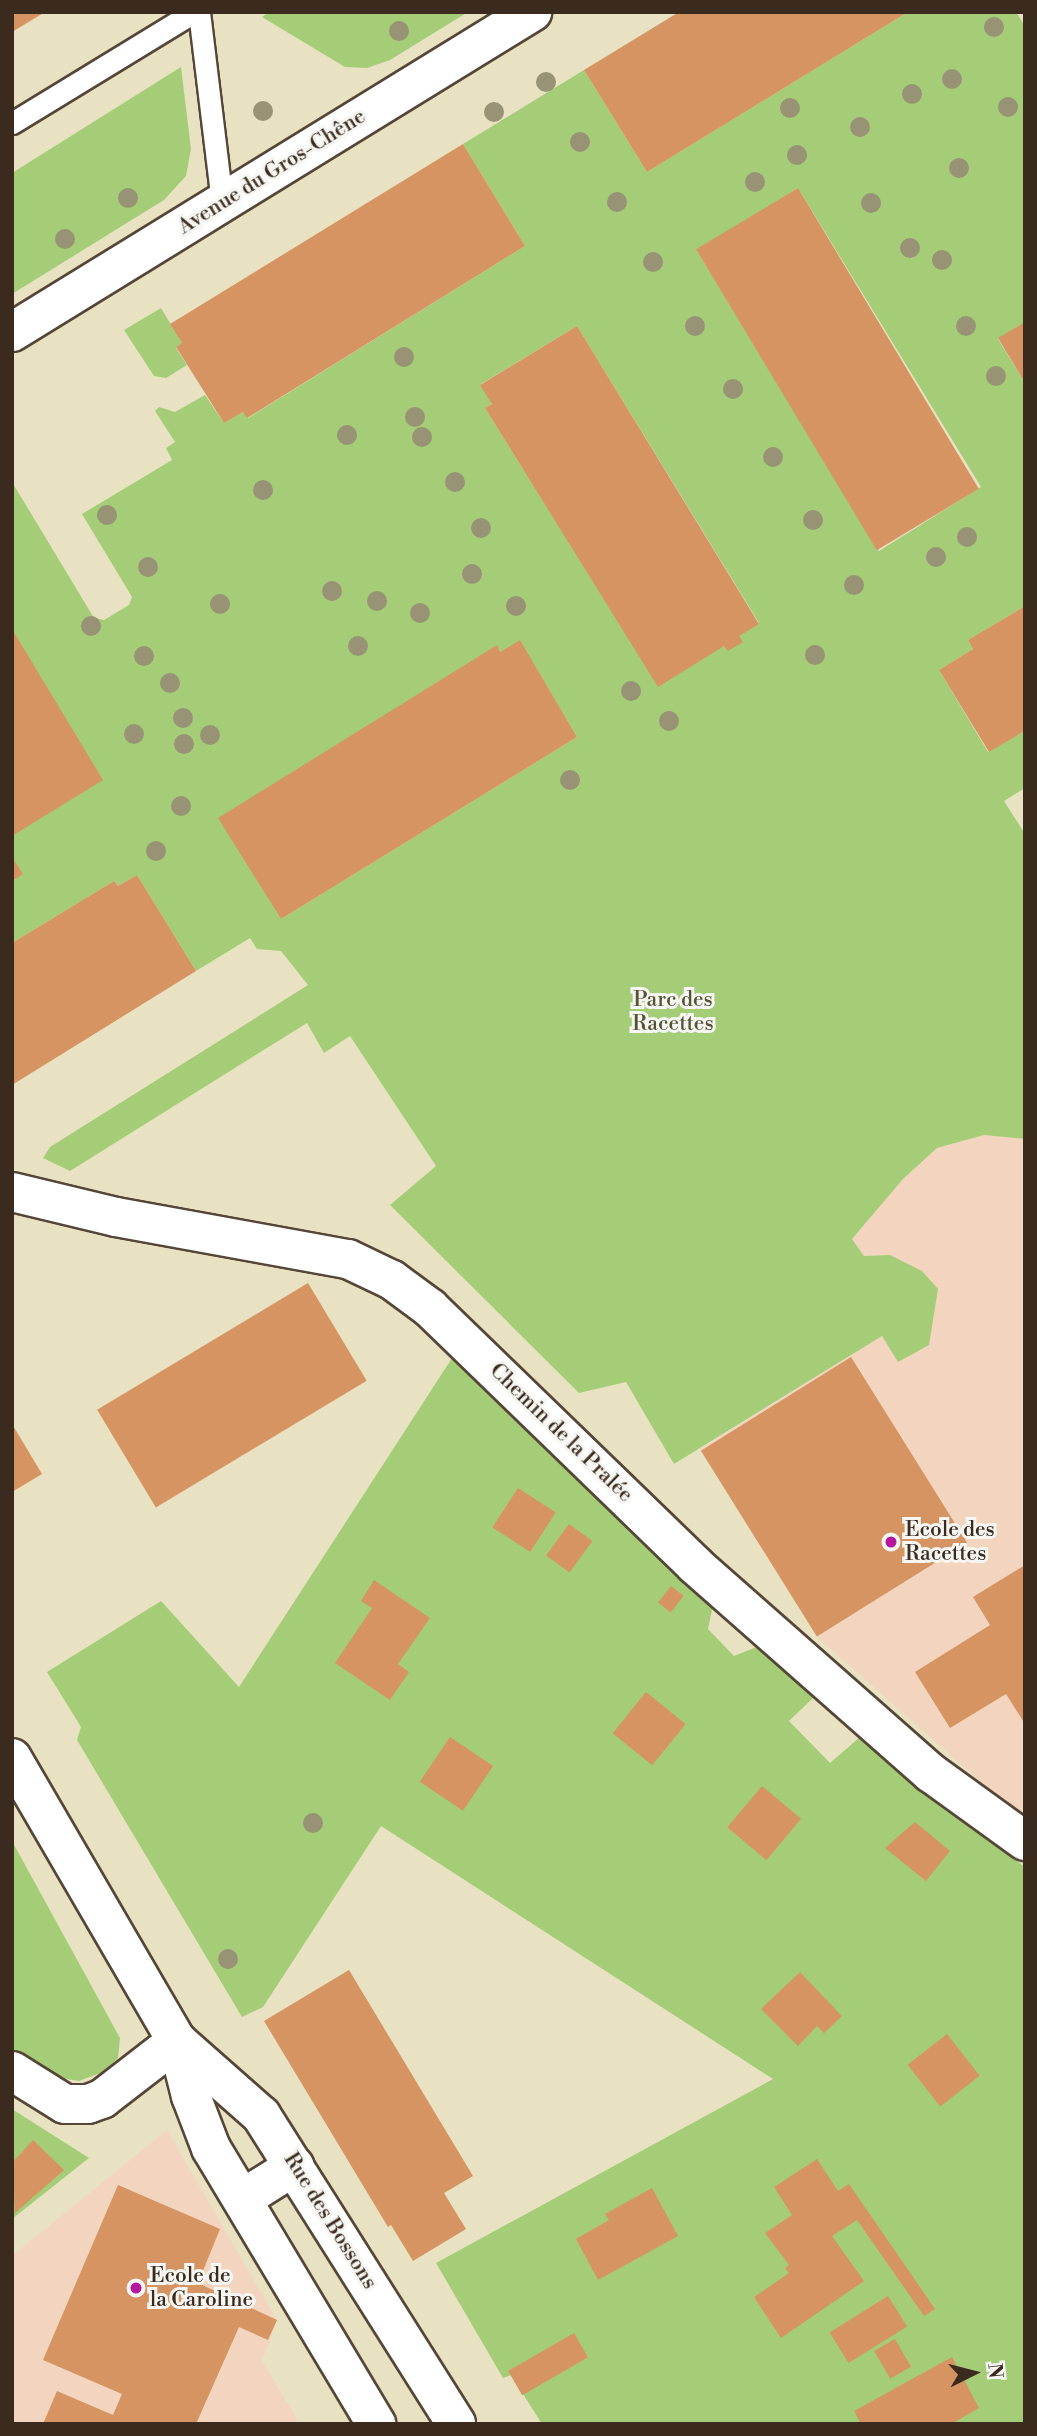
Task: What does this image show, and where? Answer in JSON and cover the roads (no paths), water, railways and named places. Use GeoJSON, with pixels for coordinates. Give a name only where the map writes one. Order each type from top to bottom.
{"type":"FeatureCollection","features":[{"type":"Feature","properties":{"kind":"street","name":"Avenue du Gros-Chêne"},"geometry":{"type":"LineString","coordinates":[[12,332],[532,12]]}},
{"type":"Feature","properties":{"kind":"street","name":"Chemin de la Pralée"},"geometry":{"type":"LineString","coordinates":[[12,1192],[116,1217],[348,1259],[392,1280],[430,1308],[695,1565],[930,1773],[1025,1841]]}},
{"type":"Feature","properties":{"kind":"street","name":"Rue des Bossons"},"geometry":{"type":"LineString","coordinates":[[12,1758],[177,2041],[191,2096],[211,2148],[376,2424]]}},
{"type":"Feature","properties":{"kind":"street","name":"Rue des Bossons"},"geometry":{"type":"LineString","coordinates":[[177,2041],[261,2115],[456,2424]]}},
{"type":"Feature","properties":{"kind":"street"},"geometry":{"type":"LineString","coordinates":[[12,2071],[65,2104],[88,2104],[102,2099],[177,2041]]}},
{"type":"Feature","properties":{"kind":"street"},"geometry":{"type":"LineString","coordinates":[[242,2199],[295,2165]]}},
{"type":"Feature","properties":{"kind":"lane"},"geometry":{"type":"LineString","coordinates":[[12,123],[197,12],[222,203]]}},
{"type":"Feature","properties":{"kind":"place","name":"Ecole des Racettes"},"geometry":{"type":"Point","coordinates":[891,1542]}},
{"type":"Feature","properties":{"kind":"place","name":"Ecole de la Caroline"},"geometry":{"type":"Point","coordinates":[136,2288]}},
{"type":"Feature","properties":{"kind":"park label","name":"Parc des Racettes"},"geometry":{"type":"Point","coordinates":[673,1012]}}]}
